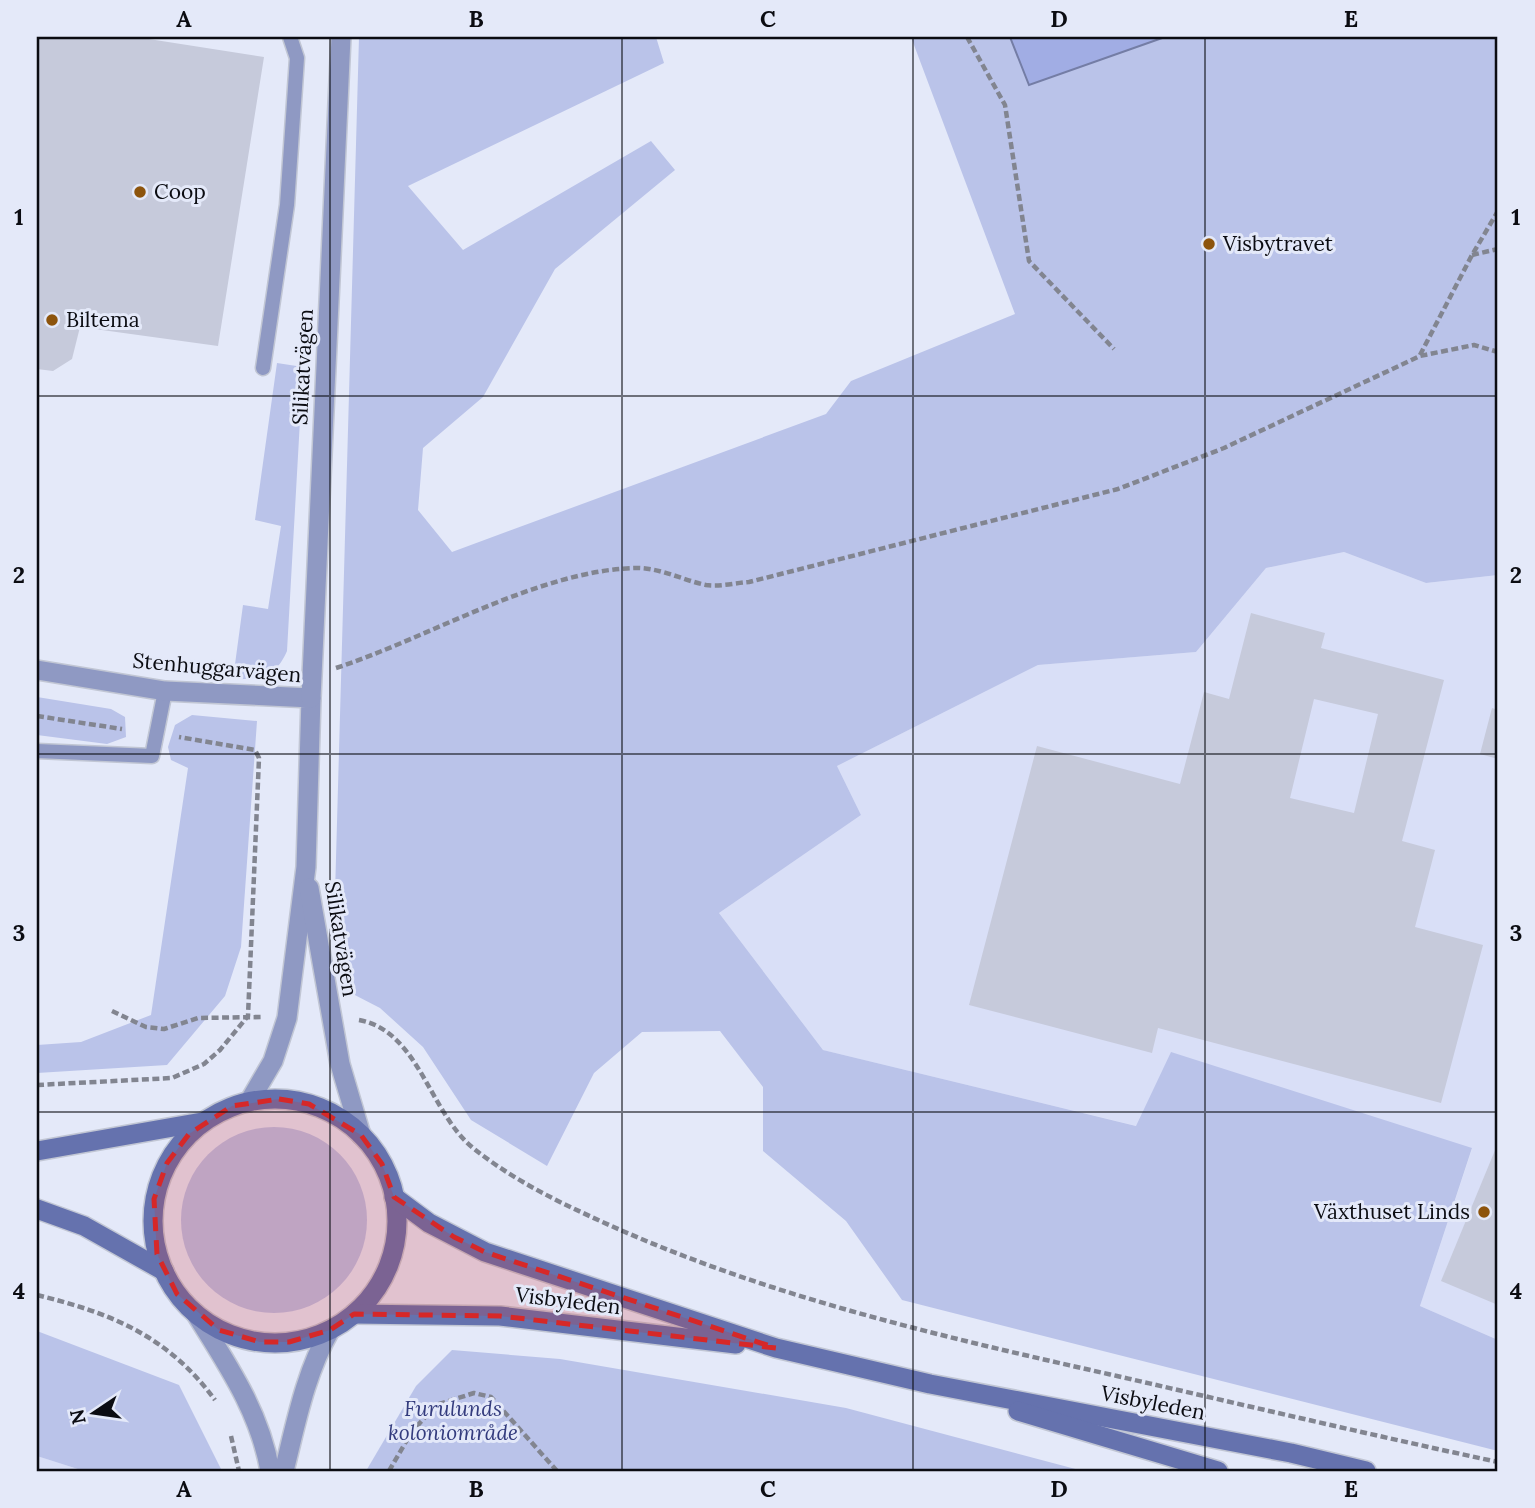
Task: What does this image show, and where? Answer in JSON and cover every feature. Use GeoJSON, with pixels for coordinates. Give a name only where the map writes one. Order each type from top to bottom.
{"type":"FeatureCollection","features":[{"type":"Feature","properties":{"kind":"main road"},"geometry":{"type":"LineString","coordinates":[[37,1151],[203,1122],[249,1102],[279,1099],[309,1104],[337,1116],[361,1135],[382,1164],[394,1197],[396,1234],[387,1269],[378,1286],[354,1314],[330,1329],[289,1342],[260,1342],[226,1333],[196,1314],[177,1294],[164,1271],[154,1236],[154,1199],[167,1163],[183,1141],[203,1122]]}},
{"type":"Feature","properties":{"kind":"main road","name":"Visbyleden"},"geometry":{"type":"LineString","coordinates":[[394,1197],[429,1223],[485,1252],[776,1348],[930,1384],[1252,1446],[1366,1471]]}},
{"type":"Feature","properties":{"kind":"main road"},"geometry":{"type":"LineString","coordinates":[[37,1209],[84,1226],[164,1271]]}},
{"type":"Feature","properties":{"kind":"main road","name":"Visbyleden"},"geometry":{"type":"LineString","coordinates":[[354,1314],[500,1316],[776,1348]]}},
{"type":"Feature","properties":{"kind":"main road","name":"Visbyleden"},"geometry":{"type":"LineString","coordinates":[[930,1384],[1219,1471]]}},
{"type":"Feature","properties":{"kind":"street","name":"Silikatvägen"},"geometry":{"type":"LineString","coordinates":[[311,698],[341,37]]}},
{"type":"Feature","properties":{"kind":"street","name":"Stenhuggarvägen"},"geometry":{"type":"LineString","coordinates":[[37,670],[164,691],[311,698],[306,867]]}},
{"type":"Feature","properties":{"kind":"street","name":"Silikatvägen"},"geometry":{"type":"LineString","coordinates":[[249,1102],[273,1061],[287,1018],[306,867]]}},
{"type":"Feature","properties":{"kind":"street","name":"Silikatvägen"},"geometry":{"type":"LineString","coordinates":[[306,867],[331,1018],[361,1135]]}},
{"type":"Feature","properties":{"kind":"street"},"geometry":{"type":"LineString","coordinates":[[196,1314],[251,1406],[265,1444],[270,1471]]}},
{"type":"Feature","properties":{"kind":"street"},"geometry":{"type":"LineString","coordinates":[[284,1471],[309,1374],[330,1329]]}},
{"type":"Feature","properties":{"kind":"lane"},"geometry":{"type":"LineString","coordinates":[[263,368],[287,205],[297,58],[290,37]]}},
{"type":"Feature","properties":{"kind":"lane"},"geometry":{"type":"LineString","coordinates":[[37,751],[152,755],[164,691]]}},
{"type":"Feature","properties":{"kind":"path"},"geometry":{"type":"LineString","coordinates":[[967,37],[1005,105],[1029,261],[1114,349]]}},
{"type":"Feature","properties":{"kind":"path"},"geometry":{"type":"LineString","coordinates":[[1420,356],[1498,211]]}},
{"type":"Feature","properties":{"kind":"path"},"geometry":{"type":"LineString","coordinates":[[1472,255],[1498,248]]}},
{"type":"Feature","properties":{"kind":"path"},"geometry":{"type":"LineString","coordinates":[[311,676],[380,654],[533,590],[599,572],[636,567],[667,572],[708,585],[748,582],[1118,489],[1224,448],[1420,356],[1474,345],[1498,352]]}},
{"type":"Feature","properties":{"kind":"path"},"geometry":{"type":"LineString","coordinates":[[37,716],[242,746],[255,750],[259,758],[248,1016],[220,1050],[204,1063],[172,1078],[37,1085]]}},
{"type":"Feature","properties":{"kind":"path"},"geometry":{"type":"LineString","coordinates":[[112,1011],[146,1027],[164,1029],[198,1018],[287,1018]]}},
{"type":"Feature","properties":{"kind":"path"},"geometry":{"type":"LineString","coordinates":[[331,1018],[374,1023],[393,1035],[447,1119],[471,1147],[510,1173],[581,1212],[754,1282],[910,1330],[1498,1462]]}},
{"type":"Feature","properties":{"kind":"path"},"geometry":{"type":"LineString","coordinates":[[37,1295],[106,1313],[133,1327],[169,1351],[206,1387],[219,1406]]}},
{"type":"Feature","properties":{"kind":"path"},"geometry":{"type":"LineString","coordinates":[[389,1471],[411,1433],[436,1405],[474,1393],[491,1397],[557,1471]]}},
{"type":"Feature","properties":{"kind":"path"},"geometry":{"type":"LineString","coordinates":[[230,1431],[239,1471]]}},
{"type":"Feature","properties":{"kind":"highlighted area"},"geometry":{"type":"Polygon","coordinates":[[[279,1099],[309,1104],[361,1135],[382,1164],[394,1197],[454,1237],[485,1252],[776,1348],[500,1316],[354,1314],[330,1330],[289,1342],[260,1342],[219,1330],[177,1294],[157,1254],[154,1199],[167,1163],[189,1134],[232,1106],[279,1099]]]}},
{"type":"Feature","properties":{"kind":"shaded area"},"geometry":{"type":"Polygon","coordinates":[[[1010,37],[1165,37],[1029,85],[1010,37]]]}},
{"type":"Feature","properties":{"kind":"shaded area"},"geometry":{"type":"Polygon","coordinates":[[[1344,552],[1426,583],[1498,575],[1498,1340],[1420,1306],[1472,1149],[1171,1053],[1137,1126],[823,1050],[719,913],[861,815],[837,766],[1038,665],[1196,652],[1266,568],[1344,552]]]}},
{"type":"Feature","properties":{"kind":"shaded area"},"geometry":{"type":"Polygon","coordinates":[[[37,1456],[84,1471],[37,1471],[37,1456]]]}},
{"type":"Feature","properties":{"kind":"green space"},"geometry":{"type":"Polygon","coordinates":[[[359,37],[656,37],[664,63],[408,186],[463,250],[651,141],[675,170],[555,269],[483,397],[423,448],[418,510],[452,552],[826,414],[851,381],[1015,314],[911,37],[1498,37],[1498,575],[1426,583],[1344,552],[1266,568],[1196,652],[1038,665],[837,766],[861,815],[719,913],[823,1050],[1136,1126],[1171,1052],[1472,1148],[1420,1306],[1498,1340],[1498,1451],[902,1300],[846,1221],[763,1151],[763,1087],[720,1031],[642,1032],[594,1073],[547,1166],[471,1120],[423,1047],[380,1008],[347,991],[335,894],[359,37]]]}},
{"type":"Feature","properties":{"kind":"green space"},"geometry":{"type":"Polygon","coordinates":[[[277,363],[303,367],[287,651],[272,672],[251,679],[233,679],[243,605],[268,609],[281,526],[255,520],[277,363]]]}},
{"type":"Feature","properties":{"kind":"green space"},"geometry":{"type":"Polygon","coordinates":[[[37,697],[111,709],[125,717],[126,737],[107,744],[37,735],[37,697]]]}},
{"type":"Feature","properties":{"kind":"green space"},"geometry":{"type":"Polygon","coordinates":[[[192,715],[257,721],[241,947],[225,996],[167,1065],[37,1073],[37,1045],[81,1042],[151,1015],[188,768],[171,760],[168,747],[175,725],[192,715]]]}},
{"type":"Feature","properties":{"kind":"green space"},"geometry":{"type":"Polygon","coordinates":[[[274,1127],[309,1134],[340,1154],[360,1185],[367,1220],[360,1255],[340,1286],[309,1306],[274,1313],[239,1306],[208,1286],[188,1255],[181,1220],[188,1185],[208,1154],[239,1134],[274,1127]]]}},
{"type":"Feature","properties":{"kind":"green space"},"geometry":{"type":"Polygon","coordinates":[[[37,1331],[179,1385],[222,1471],[84,1471],[37,1456],[37,1331]]]}},
{"type":"Feature","properties":{"kind":"green space","name":"Furulunds koloniområde"},"geometry":{"type":"Polygon","coordinates":[[[452,1350],[560,1359],[846,1408],[1083,1471],[366,1471],[416,1386],[452,1350]]]}},
{"type":"Feature","properties":{"kind":"building","name":"Coop"},"geometry":{"type":"Polygon","coordinates":[[[37,37],[136,37],[264,57],[218,346],[80,327],[72,359],[53,371],[37,369],[37,37]]]}},
{"type":"Feature","properties":{"kind":"building"},"geometry":{"type":"Polygon","coordinates":[[[1251,613],[1325,633],[1321,648],[1444,680],[1402,841],[1435,850],[1415,927],[1483,945],[1441,1103],[1158,1028],[1152,1053],[969,1005],[1037,746],[1180,784],[1204,692],[1229,699],[1251,613]],[[1314,699],[1290,798],[1354,813],[1378,714],[1314,699]]]}},
{"type":"Feature","properties":{"kind":"building"},"geometry":{"type":"Polygon","coordinates":[[[1492,708],[1498,710],[1498,759],[1480,754],[1492,708]]]}},
{"type":"Feature","properties":{"kind":"building","name":"Växthuset Linds"},"geometry":{"type":"Polygon","coordinates":[[[1498,1143],[1498,1305],[1441,1281],[1498,1143]]]}},
{"type":"Feature","properties":{"kind":"place","name":"Coop"},"geometry":{"type":"Point","coordinates":[140,192]}},
{"type":"Feature","properties":{"kind":"place","name":"Visbytravet"},"geometry":{"type":"Point","coordinates":[1209,244]}},
{"type":"Feature","properties":{"kind":"place","name":"Biltema"},"geometry":{"type":"Point","coordinates":[52,320]}},
{"type":"Feature","properties":{"kind":"place","name":"Växthuset Linds"},"geometry":{"type":"Point","coordinates":[1484,1212]}}]}
